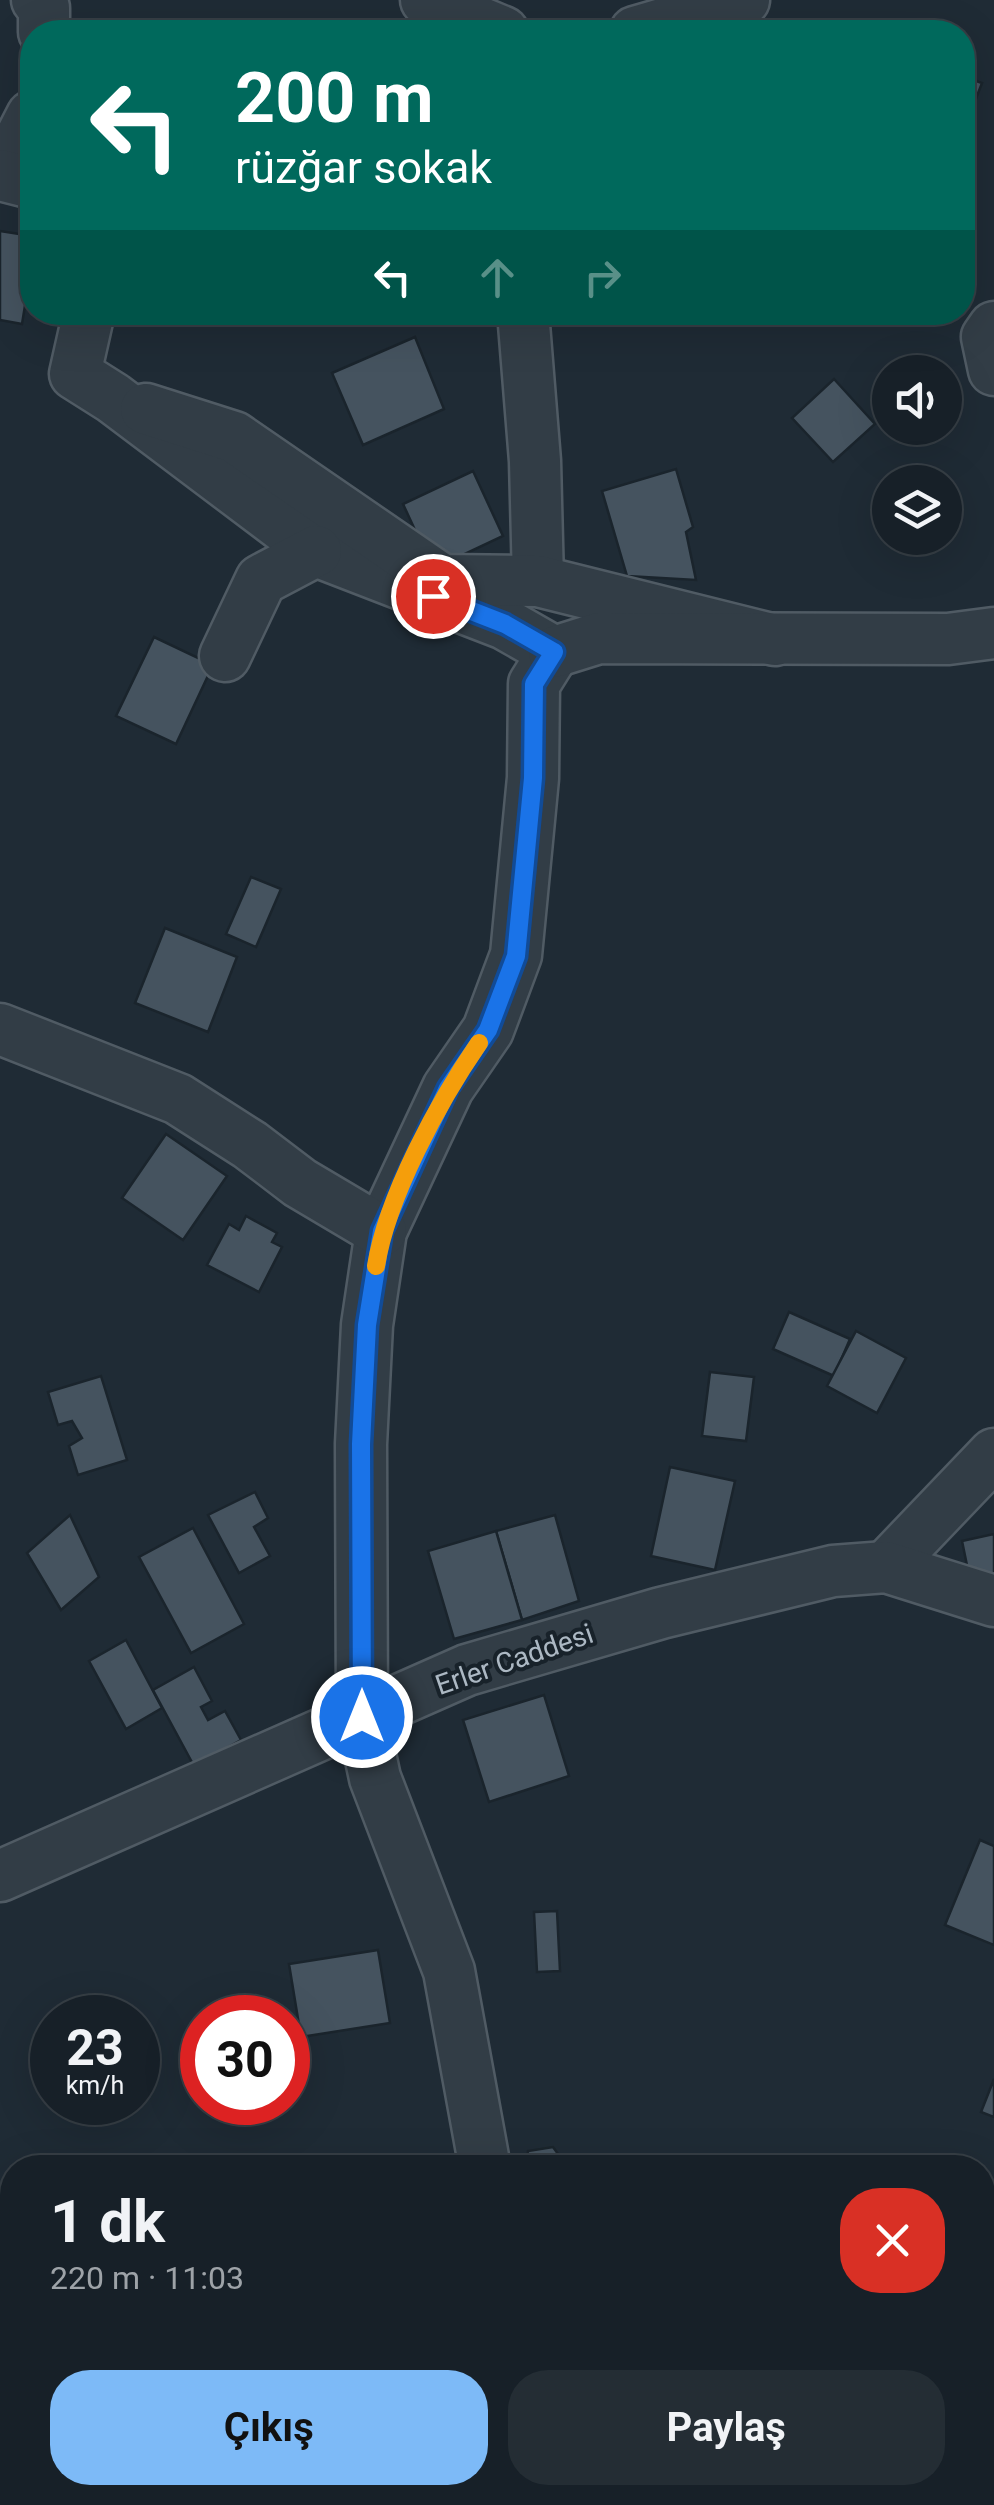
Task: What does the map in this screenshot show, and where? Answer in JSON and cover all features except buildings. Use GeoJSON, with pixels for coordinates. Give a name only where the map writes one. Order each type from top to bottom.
{"type":"FeatureCollection","features":[{"type":"Feature","properties":{"kind":"street"},"geometry":{"type":"LineString","coordinates":[[426,0],[475,20]]}},
{"type":"Feature","properties":{"kind":"street"},"geometry":{"type":"LineString","coordinates":[[676,20],[744,0]]}},
{"type":"Feature","properties":{"kind":"street"},"geometry":{"type":"LineString","coordinates":[[87,325],[74,374],[113,398],[316,552],[505,624],[554,652]]}},
{"type":"Feature","properties":{"kind":"street"},"geometry":{"type":"LineString","coordinates":[[524,325],[535,461],[538,580]]}},
{"type":"Feature","properties":{"kind":"street"},"geometry":{"type":"LineString","coordinates":[[994,328],[988,337],[994,370]]}},
{"type":"Feature","properties":{"kind":"street"},"geometry":{"type":"LineString","coordinates":[[113,398],[234,436],[442,580],[538,580],[775,640]]}},
{"type":"Feature","properties":{"kind":"street"},"geometry":{"type":"LineString","coordinates":[[226,656],[261,580],[316,552]]}},
{"type":"Feature","properties":{"kind":"street"},"geometry":{"type":"LineString","coordinates":[[483,2155],[448,1970],[375,1778],[362,1717],[361,1444],[367,1325],[382,1231],[448,1088],[488,1030],[516,956],[533,778],[534,684],[554,652],[599,638],[948,639],[994,633]]}},
{"type":"Feature","properties":{"kind":"street"},"geometry":{"type":"LineString","coordinates":[[0,1029],[178,1098],[300,1182],[382,1231]]}},
{"type":"Feature","properties":{"kind":"street"},"geometry":{"type":"LineString","coordinates":[[886,1568],[994,1454]]}},
{"type":"Feature","properties":{"kind":"street","name":"Erler Caddesi"},"geometry":{"type":"LineString","coordinates":[[0,1876],[467,1670],[531,1649],[833,1570],[886,1568],[994,1601]]}},
{"type":"Feature","properties":{"kind":"slow traffic"},"geometry":{"type":"LineString","coordinates":[[376,1266],[382,1231],[414,1159],[448,1088],[479,1043]]}},
{"type":"Feature","properties":{"kind":"route"},"geometry":{"type":"LineString","coordinates":[[362,1717],[361,1444],[367,1325],[382,1231],[448,1088],[488,1030],[516,956],[533,778],[534,684],[554,652],[505,624],[433,596]]}}]}
